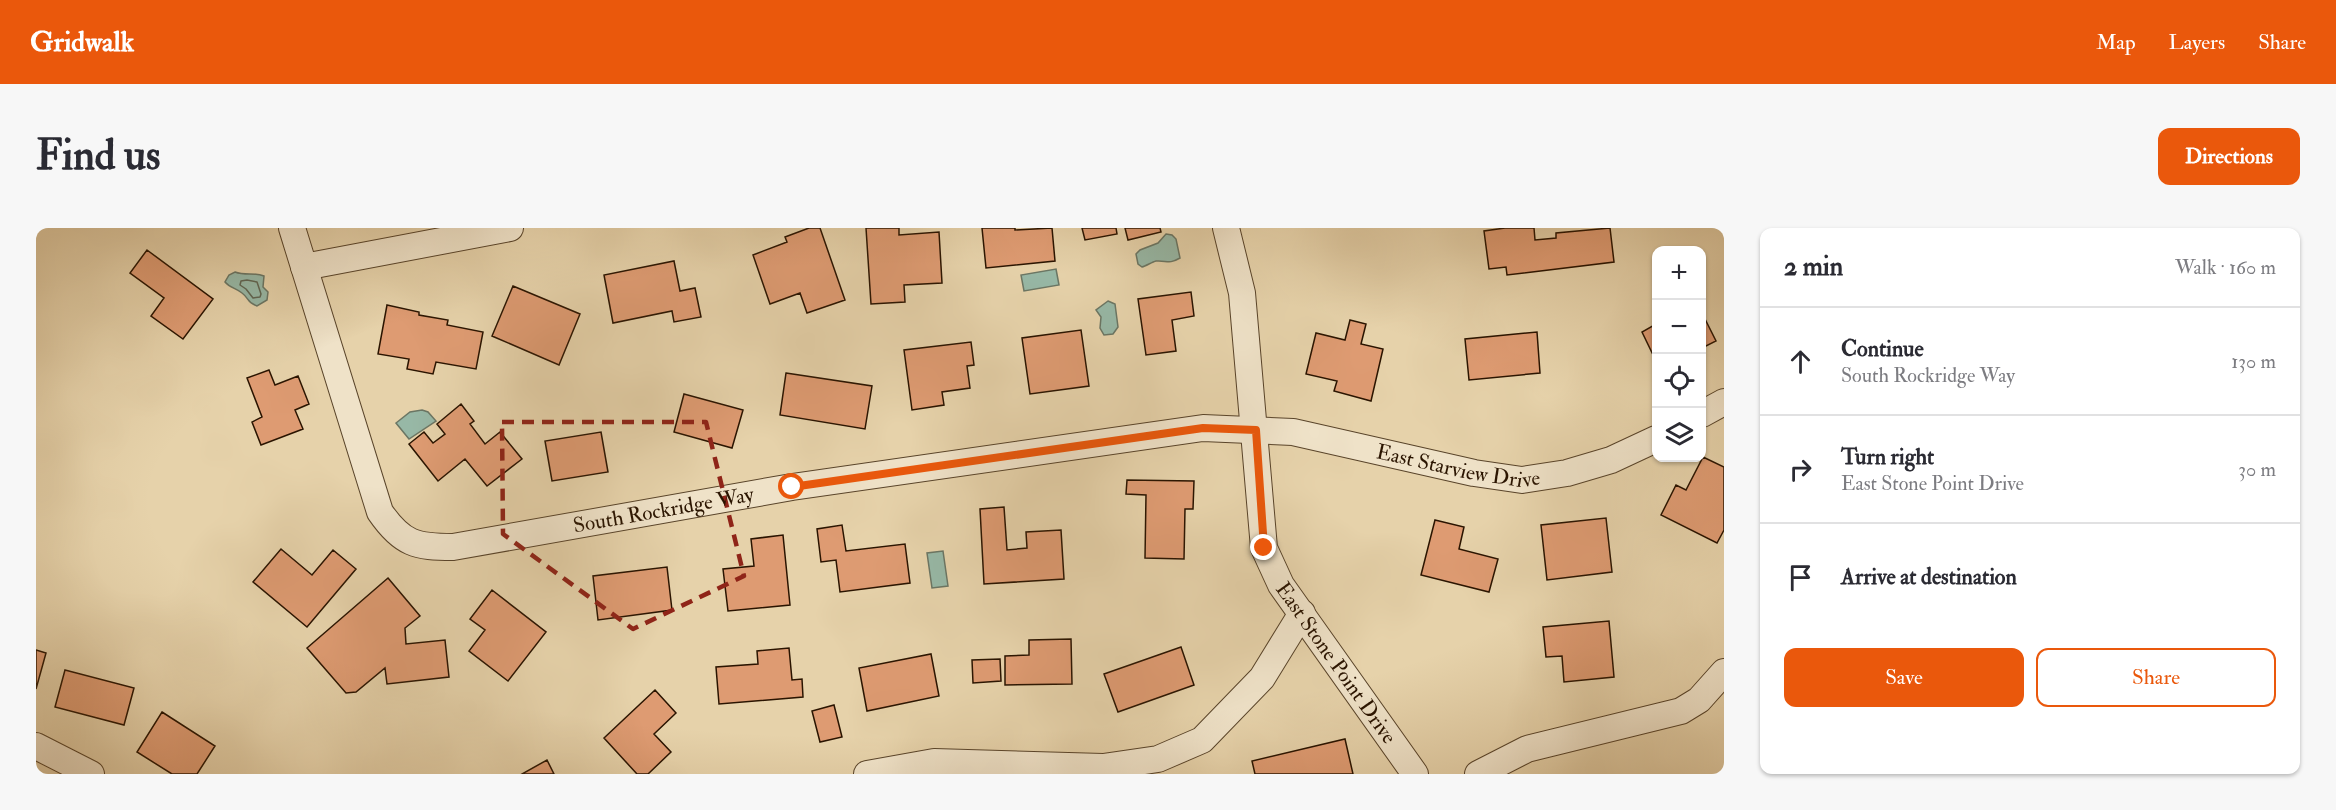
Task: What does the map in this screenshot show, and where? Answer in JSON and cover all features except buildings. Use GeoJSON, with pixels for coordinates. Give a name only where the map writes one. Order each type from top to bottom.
{"type":"FeatureCollection","features":[{"type":"Feature","properties":{"kind":"street","name":"South Rockridge Way"},"geometry":{"type":"LineString","coordinates":[[292,228],[380,512],[390,527],[404,539],[425,547],[453,547],[792,487],[1203,428],[1256,430]]}},
{"type":"Feature","properties":{"kind":"street"},"geometry":{"type":"LineString","coordinates":[[304,267],[510,228]]}},
{"type":"Feature","properties":{"kind":"street","name":"East Stone Point Drive"},"geometry":{"type":"LineString","coordinates":[[1226,228],[1242,293],[1256,430],[1264,548],[1281,585],[1415,774]]}},
{"type":"Feature","properties":{"kind":"street"},"geometry":{"type":"LineString","coordinates":[[1706,411],[1724,402]]}},
{"type":"Feature","properties":{"kind":"street","name":"East Starview Drive"},"geometry":{"type":"LineString","coordinates":[[1256,430],[1293,432],[1474,473],[1522,480],[1567,473],[1611,460],[1652,441]]}},
{"type":"Feature","properties":{"kind":"street"},"geometry":{"type":"LineString","coordinates":[[867,774],[934,762],[1103,771],[1158,759],[1202,740],[1262,678],[1302,613]]}},
{"type":"Feature","properties":{"kind":"street"},"geometry":{"type":"LineString","coordinates":[[1478,774],[1527,749],[1681,711],[1699,700],[1724,672]]}},
{"type":"Feature","properties":{"kind":"street"},"geometry":{"type":"LineString","coordinates":[[46,758],[90,774]]}},
{"type":"Feature","properties":{"kind":"highlighted area"},"geometry":{"type":"Polygon","coordinates":[[[502,422],[706,422],[744,576],[633,629],[503,534],[502,422]]]}},
{"type":"Feature","properties":{"kind":"water"},"geometry":{"type":"Polygon","coordinates":[[[1166,234],[1176,239],[1180,258],[1170,262],[1156,261],[1142,267],[1138,264],[1136,254],[1158,243],[1166,234]]]}},
{"type":"Feature","properties":{"kind":"water"},"geometry":{"type":"Polygon","coordinates":[[[1056,269],[1059,285],[1024,291],[1021,275],[1056,269]]]}},
{"type":"Feature","properties":{"kind":"water"},"geometry":{"type":"Polygon","coordinates":[[[235,272],[264,276],[263,287],[268,292],[267,300],[257,306],[240,291],[227,284],[225,282],[229,275],[235,272]]]}},
{"type":"Feature","properties":{"kind":"water"},"geometry":{"type":"Polygon","coordinates":[[[1108,301],[1115,304],[1118,327],[1113,334],[1104,335],[1100,328],[1101,317],[1096,310],[1108,301]]]}},
{"type":"Feature","properties":{"kind":"water"},"geometry":{"type":"Polygon","coordinates":[[[422,410],[428,412],[436,421],[409,439],[396,423],[410,412],[422,410]]]}},
{"type":"Feature","properties":{"kind":"water"},"geometry":{"type":"Polygon","coordinates":[[[943,551],[948,586],[932,588],[927,553],[943,551]]]}},
{"type":"Feature","properties":{"kind":"route"},"geometry":{"type":"LineString","coordinates":[[792,487],[1203,428],[1256,430],[1264,548]]}}]}
